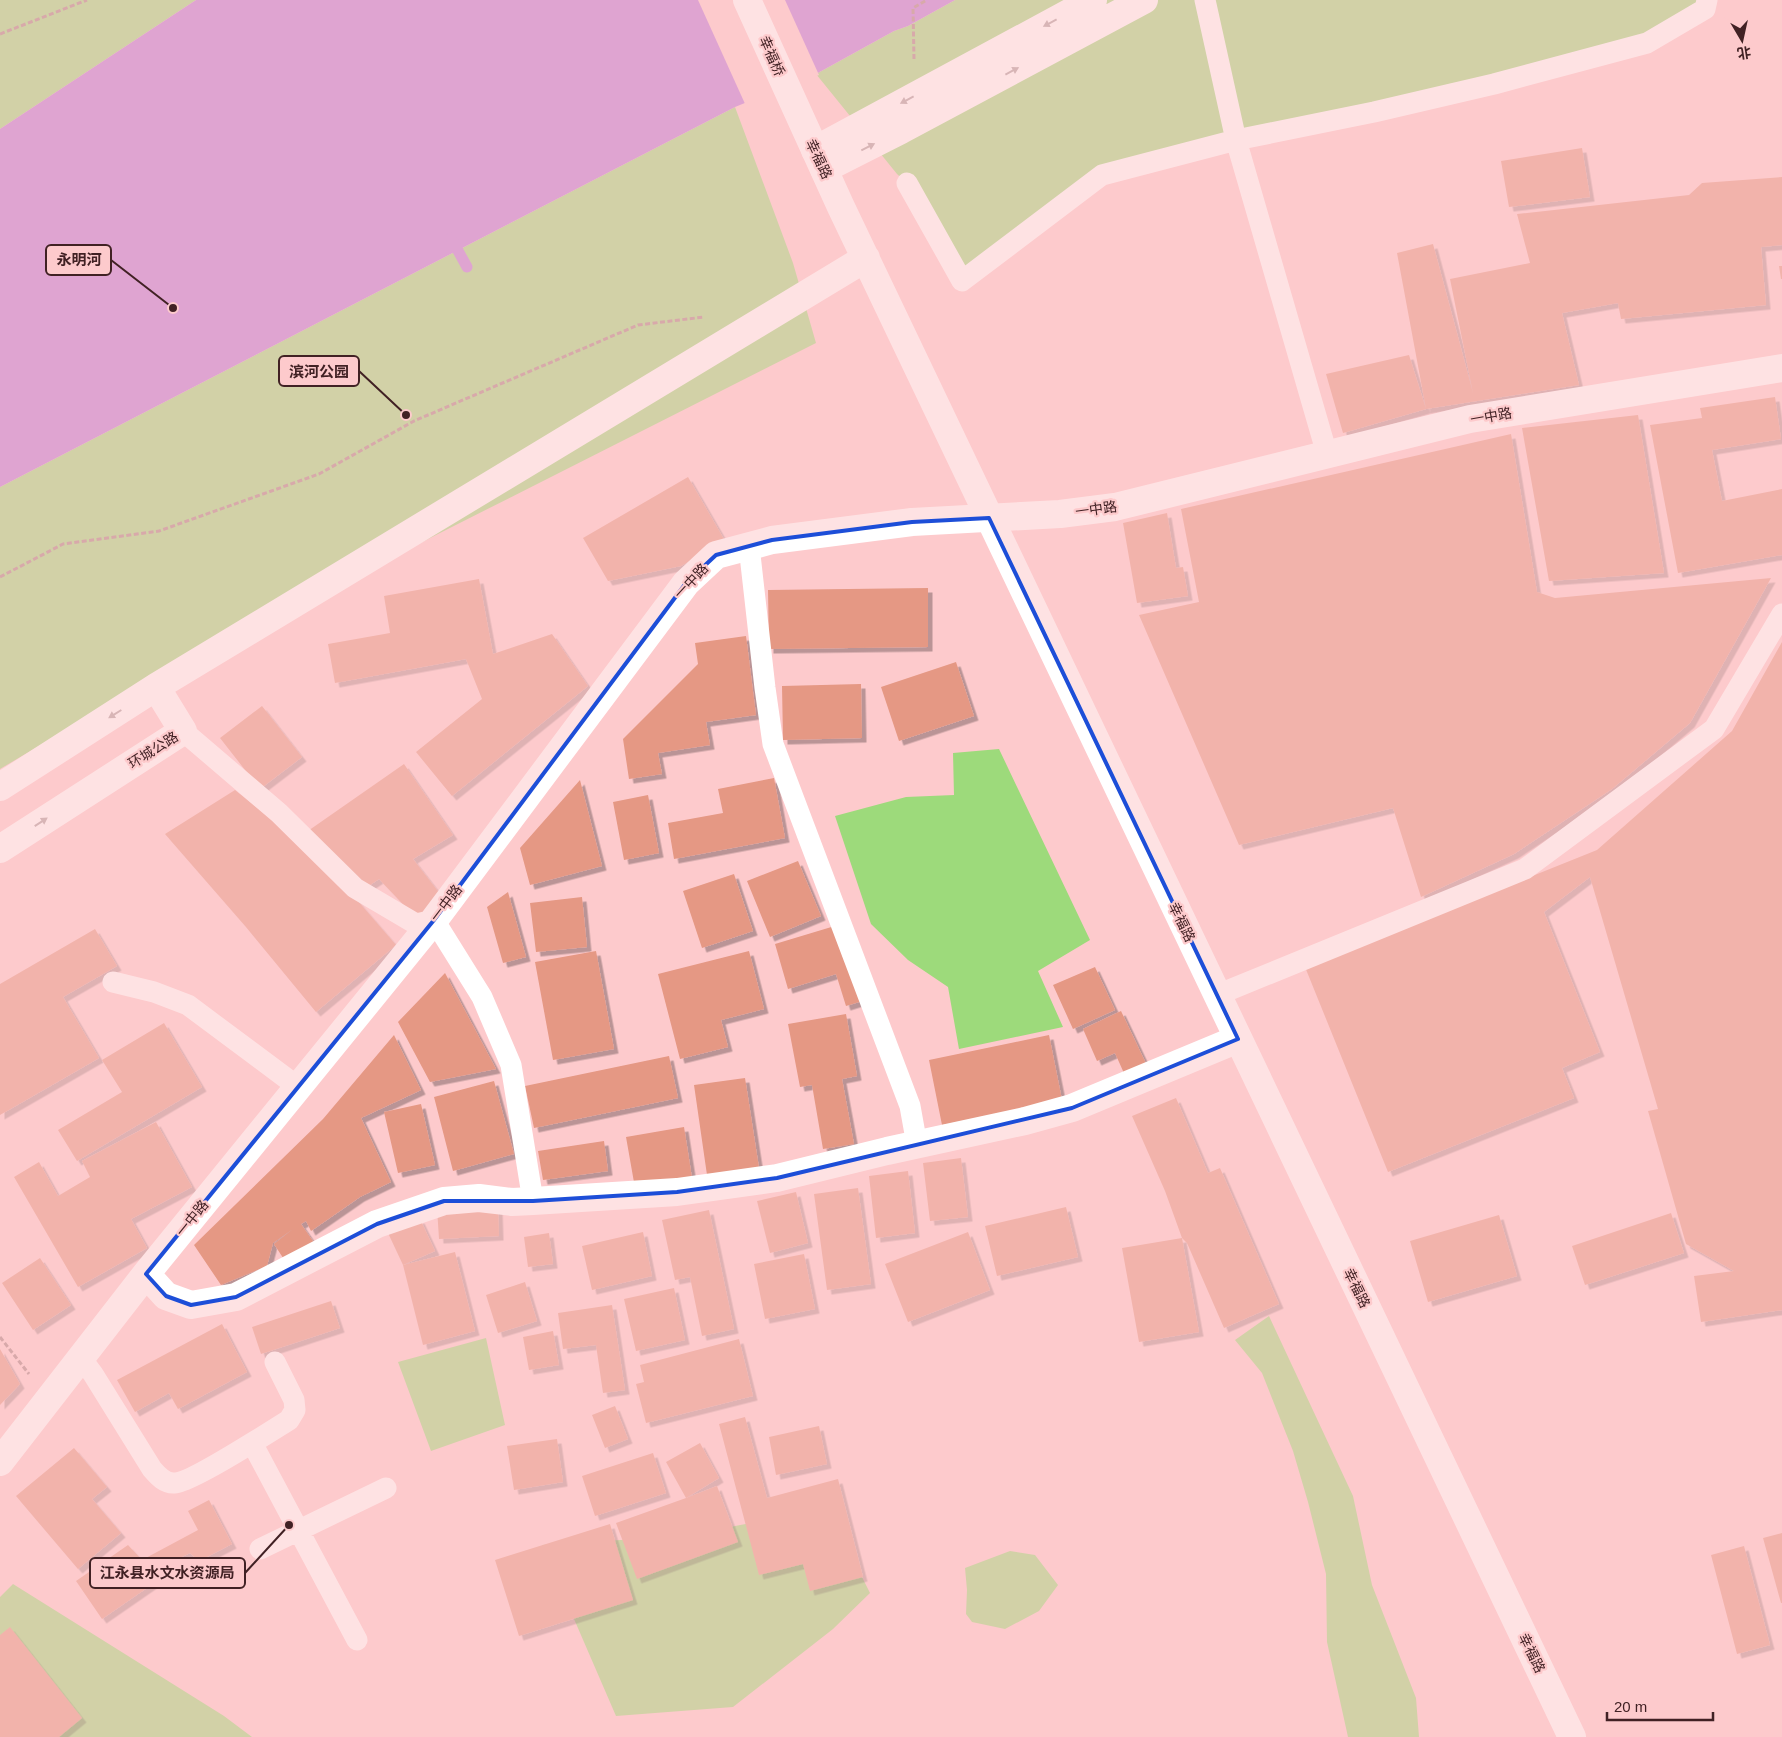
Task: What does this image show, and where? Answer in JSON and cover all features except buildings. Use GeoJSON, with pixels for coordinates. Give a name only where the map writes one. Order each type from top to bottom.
{"type":"FeatureCollection","features":[{"type":"Feature","properties":{"kind":"street","name":"幸福桥"},"geometry":{"type":"LineString","coordinates":[[747,0],[797,111]]}},
{"type":"Feature","properties":{"kind":"street"},"geometry":{"type":"LineString","coordinates":[[820,160],[1093,0]]}},
{"type":"Feature","properties":{"kind":"street"},"geometry":{"type":"LineString","coordinates":[[820,160],[901,130],[1144,0]]}},
{"type":"Feature","properties":{"kind":"street","name":"幸福路"},"geometry":{"type":"LineString","coordinates":[[797,111],[989,518],[1572,1737]]}},
{"type":"Feature","properties":{"kind":"street"},"geometry":{"type":"LineString","coordinates":[[0,787],[156,688],[866,258]]}},
{"type":"Feature","properties":{"kind":"street","name":"一中路"},"geometry":{"type":"LineString","coordinates":[[0,1462],[146,1274],[434,920],[686,583],[716,555],[772,540],[912,522],[1060,514],[1115,507],[1470,419],[1782,368]]}},
{"type":"Feature","properties":{"kind":"street","name":"环城公路"},"geometry":{"type":"LineString","coordinates":[[0,849],[183,732],[156,688]]}},
{"type":"Feature","properties":{"kind":"street"},"geometry":{"type":"LineString","coordinates":[[146,1274],[166,1296],[191,1305],[236,1297],[377,1224],[444,1201],[479,1198],[512,1202],[533,1202],[677,1192],[776,1178],[1072,1108],[1238,1039]]}},
{"type":"Feature","properties":{"kind":"lane"},"geometry":{"type":"LineString","coordinates":[[1204,0],[1236,140],[1327,454]]}},
{"type":"Feature","properties":{"kind":"lane"},"geometry":{"type":"LineString","coordinates":[[907,183],[962,281],[1102,175],[1236,140],[1374,112],[1494,84],[1647,43],[1705,9],[1707,0]]}},
{"type":"Feature","properties":{"kind":"lane"},"geometry":{"type":"LineString","coordinates":[[749,546],[764,688],[773,744],[910,1106],[916,1145]]}},
{"type":"Feature","properties":{"kind":"lane"},"geometry":{"type":"LineString","coordinates":[[1217,995],[1525,869],[1714,729],[1782,614]]}},
{"type":"Feature","properties":{"kind":"lane"},"geometry":{"type":"LineString","coordinates":[[183,732],[280,813],[355,888],[416,924],[434,920],[482,997],[511,1065],[533,1202]]}},
{"type":"Feature","properties":{"kind":"lane"},"geometry":{"type":"LineString","coordinates":[[113,982],[154,992],[188,1005],[298,1087]]}},
{"type":"Feature","properties":{"kind":"lane"},"geometry":{"type":"LineString","coordinates":[[81,1358],[152,1469],[163,1480],[175,1484],[252,1443],[289,1420],[296,1410],[294,1400],[275,1362]]}},
{"type":"Feature","properties":{"kind":"lane"},"geometry":{"type":"LineString","coordinates":[[252,1443],[357,1640]]}},
{"type":"Feature","properties":{"kind":"lane"},"geometry":{"type":"LineString","coordinates":[[260,1549],[386,1488]]}},
{"type":"Feature","properties":{"kind":"path"},"geometry":{"type":"LineString","coordinates":[[0,34],[87,0]]}},
{"type":"Feature","properties":{"kind":"path"},"geometry":{"type":"LineString","coordinates":[[914,61],[913,8],[927,0]]}},
{"type":"Feature","properties":{"kind":"path"},"geometry":{"type":"LineString","coordinates":[[0,577],[63,544],[159,531],[319,474],[414,421],[638,325],[713,315]]}},
{"type":"Feature","properties":{"kind":"path"},"geometry":{"type":"LineString","coordinates":[[0,1337],[49,1400]]}},
{"type":"Feature","properties":{"kind":"highlighted area"},"geometry":{"type":"Polygon","coordinates":[[[989,518],[1238,1039],[1072,1108],[777,1178],[677,1192],[533,1201],[444,1201],[377,1224],[236,1297],[191,1305],[166,1296],[146,1274],[434,920],[686,583],[716,555],[772,540],[912,522],[989,518]]]}},
{"type":"Feature","properties":{"kind":"green space"},"geometry":{"type":"Polygon","coordinates":[[[0,0],[196,0],[0,129],[0,0]]]}},
{"type":"Feature","properties":{"kind":"green space"},"geometry":{"type":"Polygon","coordinates":[[[955,0],[1707,0],[1647,43],[1102,175],[962,281],[907,183],[897,174],[816,74],[955,0]]]}},
{"type":"Feature","properties":{"kind":"green space"},"geometry":{"type":"Polygon","coordinates":[[[735,107],[793,263],[816,343],[159,675],[0,769],[0,487],[735,107]]]}},
{"type":"Feature","properties":{"kind":"green space"},"geometry":{"type":"Polygon","coordinates":[[[999,749],[1090,940],[1038,971],[1063,1027],[959,1049],[948,987],[908,960],[871,924],[835,816],[906,797],[954,795],[953,753],[999,749]]]}},
{"type":"Feature","properties":{"kind":"green space"},"geometry":{"type":"Polygon","coordinates":[[[1269,1316],[1353,1496],[1372,1585],[1416,1698],[1419,1737],[1348,1737],[1327,1642],[1326,1574],[1308,1502],[1293,1451],[1262,1373],[1235,1340],[1269,1316]]]}},
{"type":"Feature","properties":{"kind":"green space"},"geometry":{"type":"Polygon","coordinates":[[[486,1338],[505,1425],[431,1451],[398,1362],[486,1338]]]}},
{"type":"Feature","properties":{"kind":"green space"},"geometry":{"type":"Polygon","coordinates":[[[822,1497],[870,1593],[833,1629],[733,1707],[616,1716],[542,1545],[683,1536],[782,1517],[822,1497]]]}},
{"type":"Feature","properties":{"kind":"green space"},"geometry":{"type":"Polygon","coordinates":[[[1010,1551],[1035,1555],[1058,1585],[1039,1611],[1005,1629],[972,1622],[966,1614],[967,1590],[965,1568],[1010,1551]]]}},
{"type":"Feature","properties":{"kind":"green space"},"geometry":{"type":"Polygon","coordinates":[[[13,1584],[224,1716],[252,1737],[0,1737],[0,1597],[13,1584]]]}},
{"type":"Feature","properties":{"kind":"shaded area"},"geometry":{"type":"Polygon","coordinates":[[[196,0],[955,0],[816,74],[735,107],[0,487],[0,129],[196,0]]]}},
{"type":"Feature","properties":{"kind":"pier"},"geometry":{"type":"Polygon","coordinates":[[[698,0],[785,0],[819,75],[746,106],[698,0]]]}},
{"type":"Feature","properties":{"kind":"waterway"},"geometry":{"type":"LineString","coordinates":[[451,238],[467,267]]}},
{"type":"Feature","properties":{"kind":"place","name":"永明河"},"geometry":{"type":"Point","coordinates":[173,308]}},
{"type":"Feature","properties":{"kind":"place","name":"滨河公园"},"geometry":{"type":"Point","coordinates":[406,415]}},
{"type":"Feature","properties":{"kind":"place","name":"江永县水文水资源局"},"geometry":{"type":"Point","coordinates":[289,1525]}}]}
